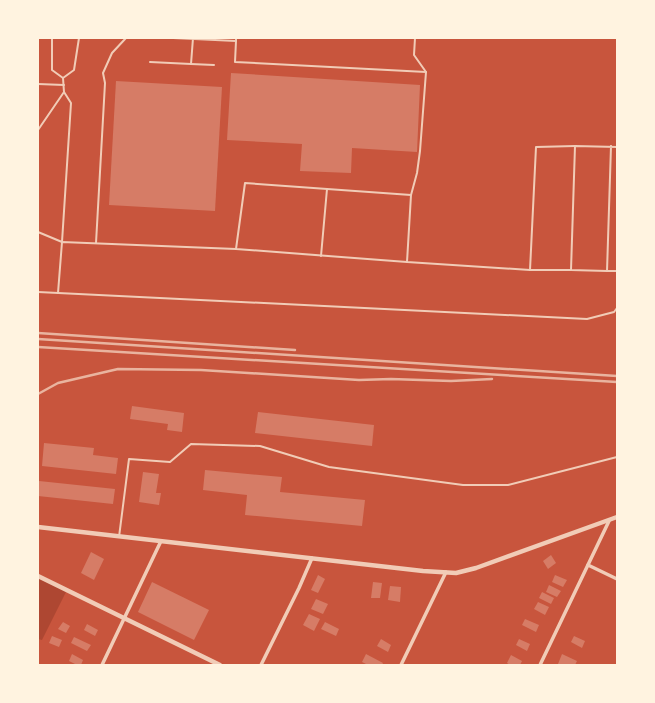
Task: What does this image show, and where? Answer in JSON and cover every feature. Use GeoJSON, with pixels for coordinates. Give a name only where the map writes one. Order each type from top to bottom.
{"type":"FeatureCollection","features":[{"type":"Feature","properties":{"kind":"street"},"geometry":{"type":"LineString","coordinates":[[38,527],[161,542],[456,573],[463,572],[617,517]]}},
{"type":"Feature","properties":{"kind":"street"},"geometry":{"type":"LineString","coordinates":[[540,665],[609,520]]}},
{"type":"Feature","properties":{"kind":"street"},"geometry":{"type":"LineString","coordinates":[[102,665],[161,542]]}},
{"type":"Feature","properties":{"kind":"street"},"geometry":{"type":"LineString","coordinates":[[261,665],[312,558]]}},
{"type":"Feature","properties":{"kind":"street"},"geometry":{"type":"LineString","coordinates":[[588,565],[617,579]]}},
{"type":"Feature","properties":{"kind":"street"},"geometry":{"type":"LineString","coordinates":[[402,665],[446,572]]}},
{"type":"Feature","properties":{"kind":"street"},"geometry":{"type":"LineString","coordinates":[[38,576],[220,665]]}},
{"type":"Feature","properties":{"kind":"lane"},"geometry":{"type":"LineString","coordinates":[[52,38],[52,70],[63,78],[64,92],[71,103],[58,294]]}},
{"type":"Feature","properties":{"kind":"lane"},"geometry":{"type":"LineString","coordinates":[[63,78],[74,70],[79,38]]}},
{"type":"Feature","properties":{"kind":"lane"},"geometry":{"type":"LineString","coordinates":[[96,243],[105,83],[103,73],[112,53],[126,38]]}},
{"type":"Feature","properties":{"kind":"lane"},"geometry":{"type":"LineString","coordinates":[[173,38],[236,40],[235,62],[426,72]]}},
{"type":"Feature","properties":{"kind":"lane"},"geometry":{"type":"LineString","coordinates":[[407,262],[412,195],[420,151],[426,72],[414,55],[415,38]]}},
{"type":"Feature","properties":{"kind":"lane"},"geometry":{"type":"LineString","coordinates":[[191,64],[193,39]]}},
{"type":"Feature","properties":{"kind":"lane"},"geometry":{"type":"LineString","coordinates":[[150,62],[214,65]]}},
{"type":"Feature","properties":{"kind":"lane"},"geometry":{"type":"LineString","coordinates":[[38,84],[64,85]]}},
{"type":"Feature","properties":{"kind":"lane"},"geometry":{"type":"LineString","coordinates":[[38,130],[64,92]]}},
{"type":"Feature","properties":{"kind":"lane"},"geometry":{"type":"LineString","coordinates":[[571,270],[575,146]]}},
{"type":"Feature","properties":{"kind":"lane"},"geometry":{"type":"LineString","coordinates":[[607,271],[611,146]]}},
{"type":"Feature","properties":{"kind":"lane"},"geometry":{"type":"LineString","coordinates":[[530,270],[536,147],[617,147]]}},
{"type":"Feature","properties":{"kind":"lane"},"geometry":{"type":"LineString","coordinates":[[236,249],[245,183],[412,195]]}},
{"type":"Feature","properties":{"kind":"lane"},"geometry":{"type":"LineString","coordinates":[[321,256],[327,189]]}},
{"type":"Feature","properties":{"kind":"lane"},"geometry":{"type":"LineString","coordinates":[[38,232],[62,242],[236,249],[530,270],[617,271]]}},
{"type":"Feature","properties":{"kind":"lane"},"geometry":{"type":"LineString","coordinates":[[38,292],[587,319],[614,312],[617,308]]}},
{"type":"Feature","properties":{"kind":"lane"},"geometry":{"type":"LineString","coordinates":[[119,537],[129,459],[170,462],[192,444],[260,446],[330,467],[463,485],[508,485],[617,457]]}},
{"type":"Feature","properties":{"kind":"shaded area"},"geometry":{"type":"Polygon","coordinates":[[[38,576],[67,590],[42,640],[38,639],[38,576]]]}},
{"type":"Feature","properties":{"kind":"building"},"geometry":{"type":"Polygon","coordinates":[[[231,73],[420,85],[417,152],[352,148],[351,173],[300,171],[302,144],[227,140],[231,73]]]}},
{"type":"Feature","properties":{"kind":"building"},"geometry":{"type":"Polygon","coordinates":[[[116,81],[222,87],[215,211],[109,205],[116,81]]]}},
{"type":"Feature","properties":{"kind":"building"},"geometry":{"type":"Polygon","coordinates":[[[132,406],[184,413],[182,432],[167,430],[168,424],[130,419],[132,406]]]}},
{"type":"Feature","properties":{"kind":"building"},"geometry":{"type":"Polygon","coordinates":[[[258,412],[374,425],[372,446],[255,433],[258,412]]]}},
{"type":"Feature","properties":{"kind":"building"},"geometry":{"type":"Polygon","coordinates":[[[44,443],[94,448],[93,455],[118,458],[116,474],[42,466],[44,443]]]}},
{"type":"Feature","properties":{"kind":"building"},"geometry":{"type":"Polygon","coordinates":[[[205,470],[282,477],[280,492],[365,500],[362,526],[245,515],[247,495],[203,490],[205,470]]]}},
{"type":"Feature","properties":{"kind":"building"},"geometry":{"type":"Polygon","coordinates":[[[143,472],[159,474],[156,493],[161,493],[159,505],[139,502],[143,472]]]}},
{"type":"Feature","properties":{"kind":"building"},"geometry":{"type":"Polygon","coordinates":[[[39,481],[115,489],[113,504],[38,496],[39,481]]]}},
{"type":"Feature","properties":{"kind":"building"},"geometry":{"type":"Polygon","coordinates":[[[91,552],[104,559],[94,580],[81,573],[91,552]]]}},
{"type":"Feature","properties":{"kind":"building"},"geometry":{"type":"Polygon","coordinates":[[[551,555],[556,563],[548,569],[543,561],[551,555]]]}},
{"type":"Feature","properties":{"kind":"building"},"geometry":{"type":"Polygon","coordinates":[[[318,575],[325,579],[318,593],[311,590],[318,575]]]}},
{"type":"Feature","properties":{"kind":"building"},"geometry":{"type":"Polygon","coordinates":[[[555,575],[567,580],[563,587],[552,582],[555,575]]]}},
{"type":"Feature","properties":{"kind":"building"},"geometry":{"type":"Polygon","coordinates":[[[152,582],[209,610],[194,640],[138,612],[152,582]]]}},
{"type":"Feature","properties":{"kind":"building"},"geometry":{"type":"Polygon","coordinates":[[[373,582],[382,583],[380,598],[371,598],[373,582]]]}},
{"type":"Feature","properties":{"kind":"building"},"geometry":{"type":"Polygon","coordinates":[[[549,585],[561,591],[557,597],[546,592],[549,585]]]}},
{"type":"Feature","properties":{"kind":"building"},"geometry":{"type":"Polygon","coordinates":[[[390,586],[401,587],[400,602],[388,600],[390,586]]]}},
{"type":"Feature","properties":{"kind":"building"},"geometry":{"type":"Polygon","coordinates":[[[542,592],[554,598],[551,604],[539,598],[542,592]]]}},
{"type":"Feature","properties":{"kind":"building"},"geometry":{"type":"Polygon","coordinates":[[[316,599],[328,604],[323,614],[311,609],[316,599]]]}},
{"type":"Feature","properties":{"kind":"building"},"geometry":{"type":"Polygon","coordinates":[[[538,602],[549,607],[545,615],[534,609],[538,602]]]}},
{"type":"Feature","properties":{"kind":"building"},"geometry":{"type":"Polygon","coordinates":[[[309,614],[320,619],[314,631],[303,625],[309,614]]]}},
{"type":"Feature","properties":{"kind":"building"},"geometry":{"type":"Polygon","coordinates":[[[525,619],[539,625],[536,632],[522,625],[525,619]]]}},
{"type":"Feature","properties":{"kind":"building"},"geometry":{"type":"Polygon","coordinates":[[[63,622],[70,626],[66,633],[58,629],[63,622]]]}},
{"type":"Feature","properties":{"kind":"building"},"geometry":{"type":"Polygon","coordinates":[[[325,622],[339,629],[336,636],[321,629],[325,622]]]}},
{"type":"Feature","properties":{"kind":"building"},"geometry":{"type":"Polygon","coordinates":[[[87,624],[98,630],[95,636],[84,630],[87,624]]]}},
{"type":"Feature","properties":{"kind":"building"},"geometry":{"type":"Polygon","coordinates":[[[52,636],[62,640],[59,647],[49,643],[52,636]]]}},
{"type":"Feature","properties":{"kind":"building"},"geometry":{"type":"Polygon","coordinates":[[[574,636],[585,641],[582,648],[571,642],[574,636]]]}},
{"type":"Feature","properties":{"kind":"building"},"geometry":{"type":"Polygon","coordinates":[[[74,637],[91,645],[87,651],[71,643],[74,637]]]}},
{"type":"Feature","properties":{"kind":"building"},"geometry":{"type":"Polygon","coordinates":[[[381,639],[391,645],[388,652],[377,646],[381,639]]]}},
{"type":"Feature","properties":{"kind":"building"},"geometry":{"type":"Polygon","coordinates":[[[519,639],[530,644],[527,651],[516,645],[519,639]]]}},
{"type":"Feature","properties":{"kind":"building"},"geometry":{"type":"Polygon","coordinates":[[[72,654],[83,660],[81,665],[77,665],[69,661],[72,654]]]}},
{"type":"Feature","properties":{"kind":"building"},"geometry":{"type":"Polygon","coordinates":[[[366,654],[383,663],[382,665],[368,665],[362,662],[366,654]]]}},
{"type":"Feature","properties":{"kind":"building"},"geometry":{"type":"Polygon","coordinates":[[[562,654],[577,661],[575,665],[558,664],[562,654]]]}},
{"type":"Feature","properties":{"kind":"building"},"geometry":{"type":"Polygon","coordinates":[[[511,655],[522,661],[520,665],[510,665],[507,663],[511,655]]]}},
{"type":"Feature","properties":{"kind":"railway"},"geometry":{"type":"LineString","coordinates":[[38,333],[295,350]]}},
{"type":"Feature","properties":{"kind":"railway"},"geometry":{"type":"LineString","coordinates":[[38,339],[617,376]]}},
{"type":"Feature","properties":{"kind":"railway"},"geometry":{"type":"LineString","coordinates":[[38,347],[617,382]]}},
{"type":"Feature","properties":{"kind":"railway"},"geometry":{"type":"LineString","coordinates":[[38,394],[58,383],[118,369],[201,370],[359,380],[391,379],[451,381],[492,379]]}}]}
